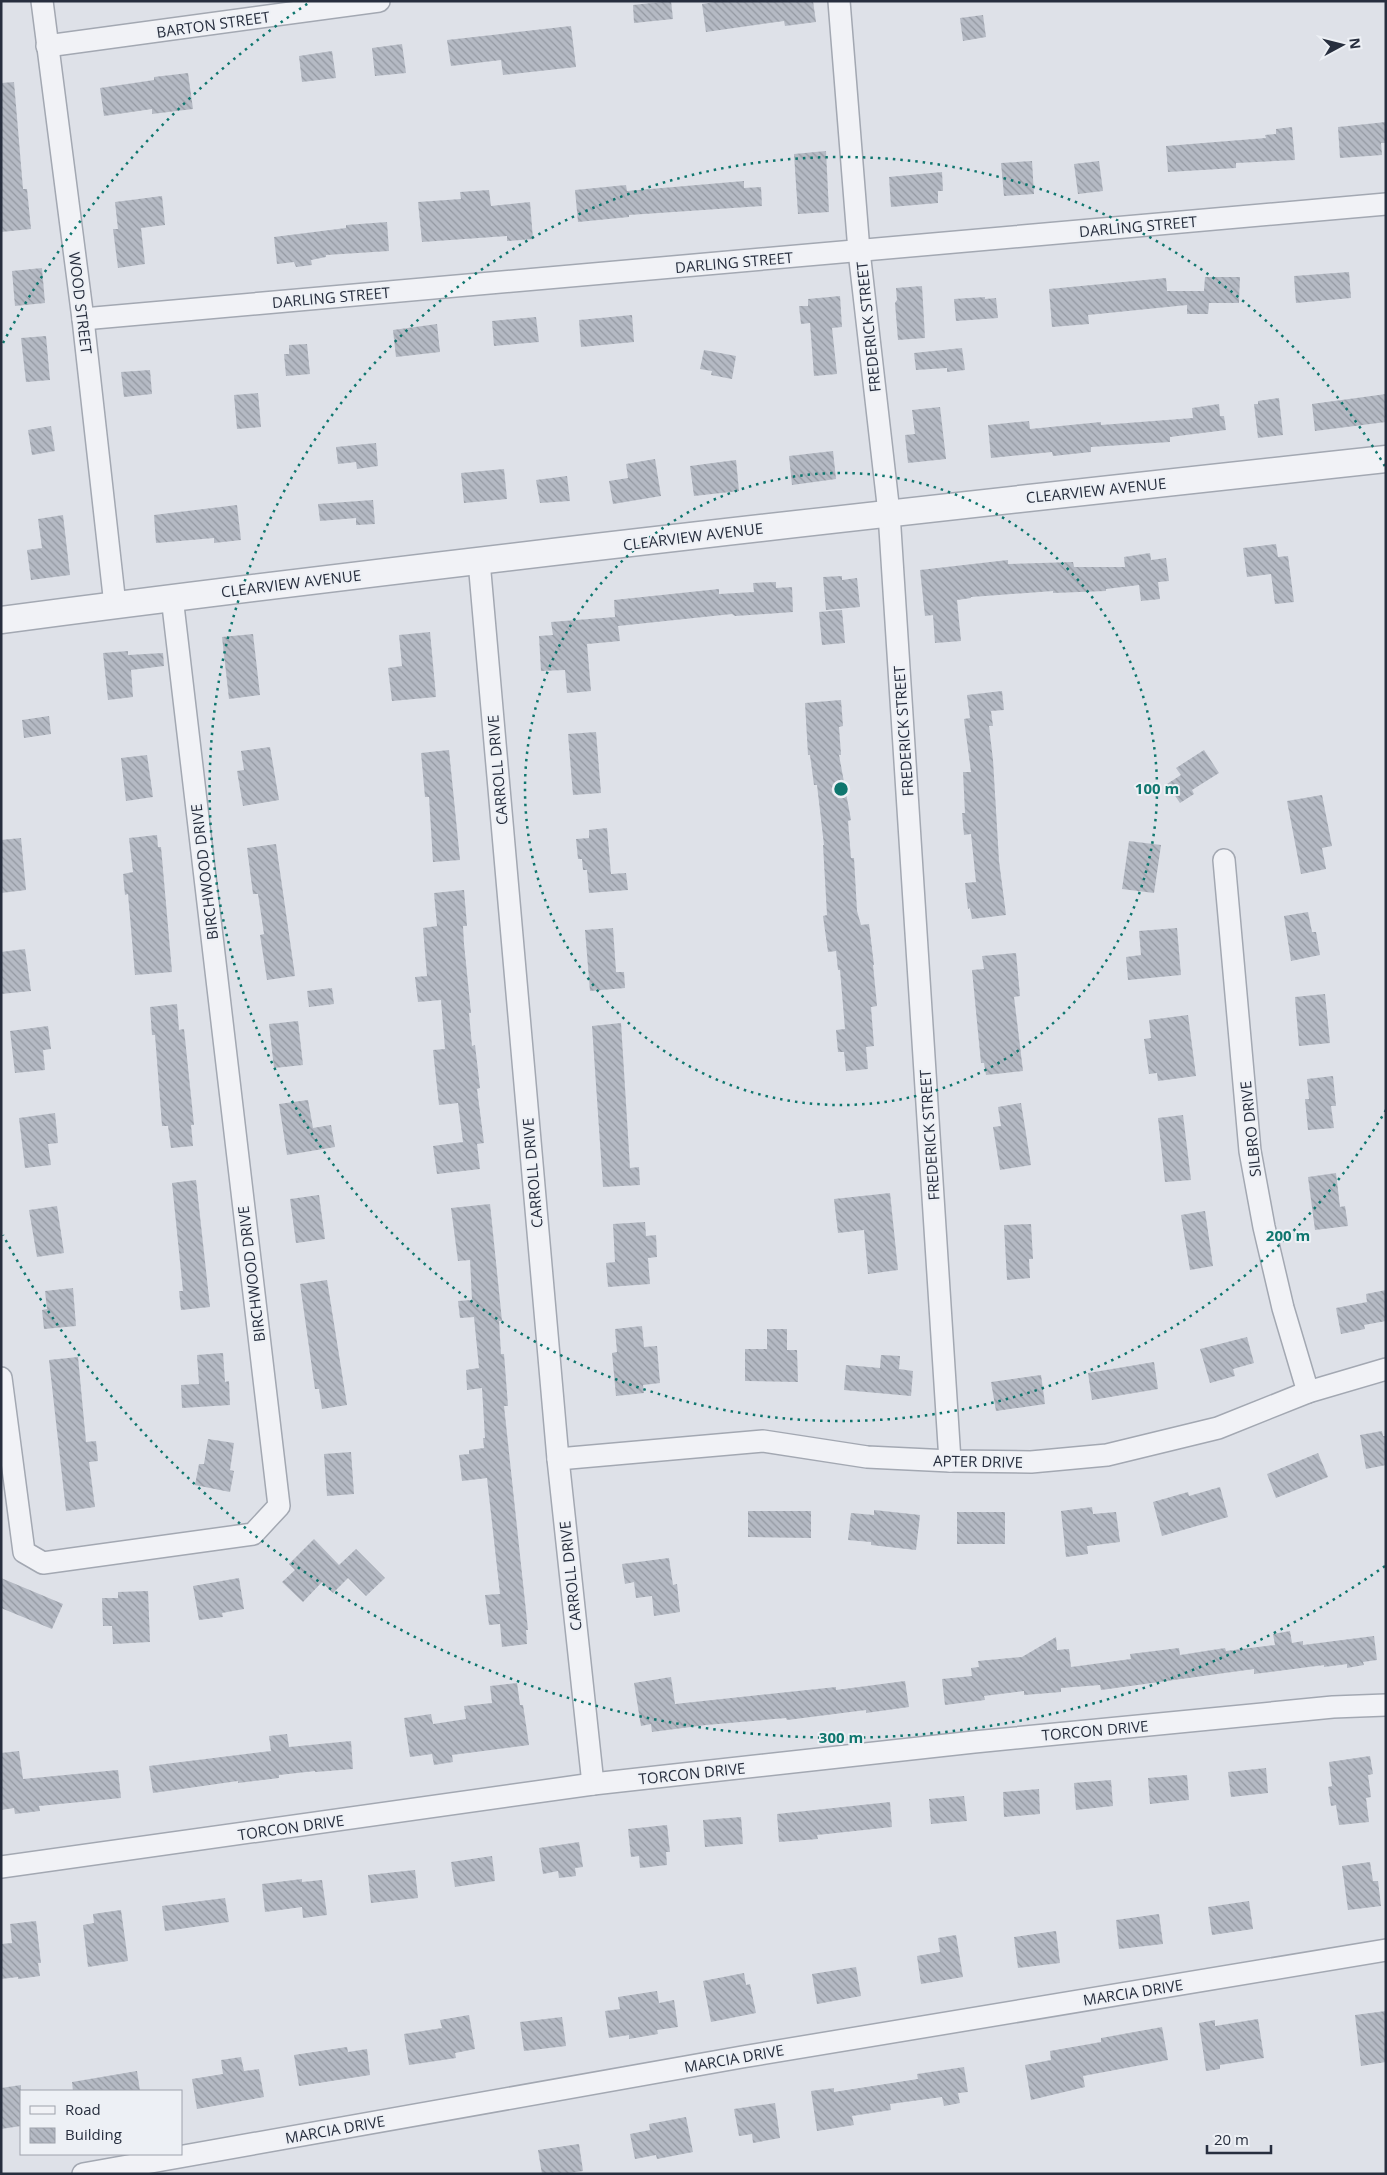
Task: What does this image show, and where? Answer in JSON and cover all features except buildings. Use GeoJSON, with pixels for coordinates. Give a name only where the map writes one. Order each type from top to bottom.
{"type":"FeatureCollection","features":[{"type":"Feature","properties":{"kind":"street","name":"WOOD STREET"},"geometry":{"type":"LineString","coordinates":[[42,1],[83,319],[116,605]]}},
{"type":"Feature","properties":{"kind":"street","name":"BARTON STREET"},"geometry":{"type":"LineString","coordinates":[[47,46],[379,1]]}},
{"type":"Feature","properties":{"kind":"street","name":"FREDERICK STREET"},"geometry":{"type":"LineString","coordinates":[[839,1],[859,250],[889,513],[950,1461]]}},
{"type":"Feature","properties":{"kind":"street","name":"DARLING STREET"},"geometry":{"type":"LineString","coordinates":[[83,319],[1386,204]]}},
{"type":"Feature","properties":{"kind":"street","name":"CLEARVIEW AVENUE"},"geometry":{"type":"LineString","coordinates":[[1,620],[172,597],[889,513],[1386,459]]}},
{"type":"Feature","properties":{"kind":"street","name":"CARROLL DRIVE"},"geometry":{"type":"LineString","coordinates":[[479,562],[558,1459],[593,1784]]}},
{"type":"Feature","properties":{"kind":"street","name":"BIRCHWOOD DRIVE"},"geometry":{"type":"LineString","coordinates":[[1,1378],[24,1552],[43,1563],[253,1534],[279,1506],[172,597]]}},
{"type":"Feature","properties":{"kind":"street","name":"SILBRO DRIVE"},"geometry":{"type":"LineString","coordinates":[[1224,860],[1250,1151],[1264,1227],[1283,1308],[1308,1392]]}},
{"type":"Feature","properties":{"kind":"street","name":"APTER DRIVE"},"geometry":{"type":"LineString","coordinates":[[558,1459],[763,1441],[867,1457],[950,1461],[1031,1462],[1107,1455],[1218,1428],[1308,1392],[1386,1369]]}},
{"type":"Feature","properties":{"kind":"street","name":"TORCON DRIVE"},"geometry":{"type":"LineString","coordinates":[[1,1867],[593,1784],[974,1742],[1332,1707],[1386,1705]]}},
{"type":"Feature","properties":{"kind":"street","name":"MARCIA DRIVE"},"geometry":{"type":"LineString","coordinates":[[83,2174],[742,2057],[1386,1950]]}}]}
